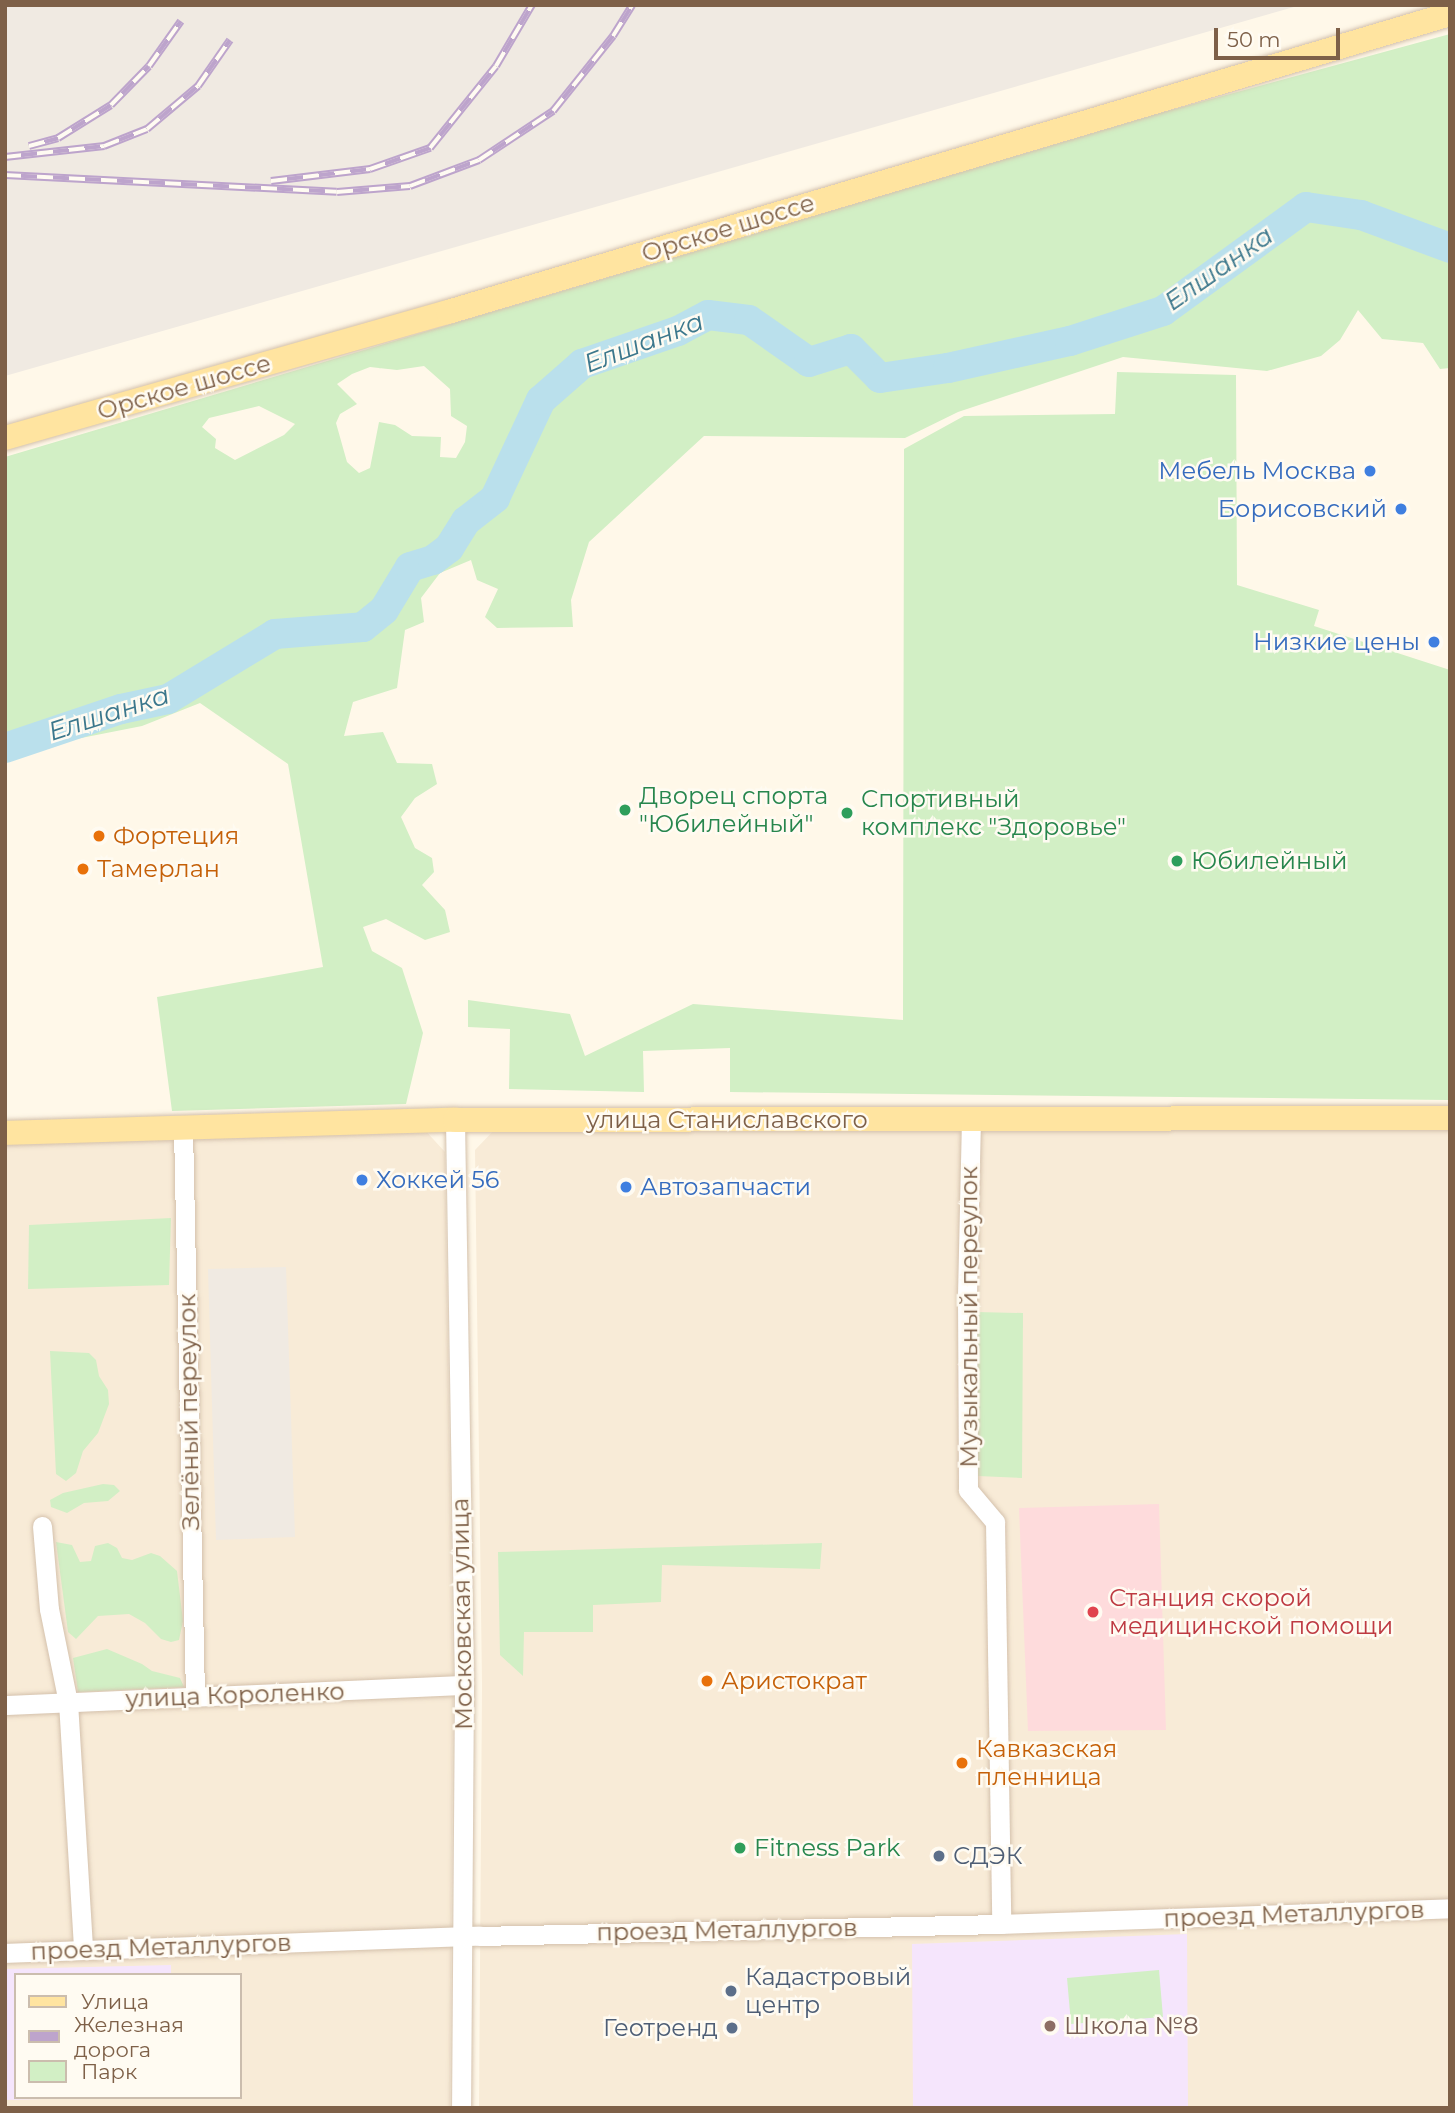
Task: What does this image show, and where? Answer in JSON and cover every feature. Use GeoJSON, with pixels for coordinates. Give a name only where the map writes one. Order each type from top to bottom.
{"type":"FeatureCollection","features":[{"type":"Feature","properties":{"kind":"main road","name":"Орское шоссе"},"geometry":{"type":"LineString","coordinates":[[5,438],[461,308],[1450,14]]}},
{"type":"Feature","properties":{"kind":"main road","name":"улица Станиславского"},"geometry":{"type":"LineString","coordinates":[[5,1133],[455,1120],[1450,1118]]}},
{"type":"Feature","properties":{"kind":"street","name":"Музыкальный переулок"},"geometry":{"type":"LineString","coordinates":[[971,1119],[968,1490],[995,1522],[1002,1924]]}},
{"type":"Feature","properties":{"kind":"street","name":"Московская улица"},"geometry":{"type":"LineString","coordinates":[[455,1120],[464,1685],[461,2108]]}},
{"type":"Feature","properties":{"kind":"street","name":"Зелёный переулок"},"geometry":{"type":"LineString","coordinates":[[183,1128],[195,1697]]}},
{"type":"Feature","properties":{"kind":"street"},"geometry":{"type":"LineString","coordinates":[[42,1526],[49,1609],[68,1702],[83,1950]]}},
{"type":"Feature","properties":{"kind":"street","name":"улица Короленко"},"geometry":{"type":"LineString","coordinates":[[5,1705],[464,1685]]}},
{"type":"Feature","properties":{"kind":"street","name":"проезд Металлургов"},"geometry":{"type":"LineString","coordinates":[[5,1953],[463,1936],[1002,1924],[1450,1908]]}},
{"type":"Feature","properties":{"kind":"shaded area"},"geometry":{"type":"Polygon","coordinates":[[[5,5],[1301,5],[5,376],[5,5]]]}},
{"type":"Feature","properties":{"kind":"shaded area"},"geometry":{"type":"Polygon","coordinates":[[[1450,1125],[1450,2108],[479,2108],[482,1685],[475,1150],[497,1127],[1450,1125]]]}},
{"type":"Feature","properties":{"kind":"shaded area"},"geometry":{"type":"Polygon","coordinates":[[[423,1128],[445,1152],[453,1685],[450,2108],[5,2108],[5,1141],[423,1128]]]}},
{"type":"Feature","properties":{"kind":"shaded area"},"geometry":{"type":"Polygon","coordinates":[[[286,1267],[295,1537],[216,1540],[208,1269],[286,1267]]]}},
{"type":"Feature","properties":{"kind":"shaded area","name":"Станция скорой медицинской помощи"},"geometry":{"type":"Polygon","coordinates":[[[1159,1504],[1166,1730],[1028,1731],[1019,1508],[1159,1504]]]}},
{"type":"Feature","properties":{"kind":"shaded area","name":"Школа №8"},"geometry":{"type":"Polygon","coordinates":[[[1187,1934],[1188,2108],[913,2108],[912,1944],[1187,1934]]]}},
{"type":"Feature","properties":{"kind":"shaded area"},"geometry":{"type":"Polygon","coordinates":[[[171,1965],[171,1973],[14,1973],[14,2099],[42,2099],[5,2100],[5,1969],[171,1965]]]}},
{"type":"Feature","properties":{"kind":"green space"},"geometry":{"type":"Polygon","coordinates":[[[1450,34],[1450,368],[1440,369],[1423,343],[1382,339],[1358,310],[1340,340],[1321,356],[1267,371],[1123,357],[958,412],[905,438],[704,436],[589,542],[571,600],[573,627],[497,628],[485,617],[498,589],[477,580],[471,560],[440,573],[421,598],[424,622],[405,630],[397,688],[353,702],[344,736],[383,732],[397,763],[432,764],[437,784],[415,798],[401,817],[415,848],[432,858],[434,872],[422,885],[445,910],[450,932],[425,940],[386,919],[363,927],[372,951],[402,968],[423,1033],[406,1104],[172,1111],[157,997],[323,967],[288,764],[200,703],[142,726],[5,753],[5,457],[1160,113],[1450,34]],[[424,366],[397,370],[370,367],[337,384],[357,404],[340,414],[336,423],[347,462],[359,473],[370,468],[379,422],[395,425],[412,436],[441,437],[440,457],[456,458],[465,442],[467,426],[451,416],[450,389],[424,366]],[[259,406],[209,418],[202,427],[216,439],[215,448],[235,460],[284,435],[295,424],[259,406]]]}},
{"type":"Feature","properties":{"kind":"green space","name":"Юбилейный"},"geometry":{"type":"Polygon","coordinates":[[[1117,372],[1236,375],[1237,585],[1319,610],[1314,626],[1450,670],[1450,1100],[730,1092],[730,1048],[643,1051],[644,1092],[509,1089],[510,1029],[468,1027],[468,1000],[570,1014],[585,1056],[693,1004],[903,1020],[904,449],[964,416],[1115,414],[1117,372]]]}},
{"type":"Feature","properties":{"kind":"green space"},"geometry":{"type":"Polygon","coordinates":[[[171,1218],[169,1285],[28,1289],[29,1225],[171,1218]]]}},
{"type":"Feature","properties":{"kind":"green space"},"geometry":{"type":"Polygon","coordinates":[[[976,1312],[1023,1313],[1022,1478],[978,1476],[976,1312]]]}},
{"type":"Feature","properties":{"kind":"green space"},"geometry":{"type":"Polygon","coordinates":[[[50,1351],[89,1353],[96,1360],[99,1376],[108,1390],[109,1404],[98,1433],[83,1451],[76,1473],[66,1481],[56,1474],[50,1351]]]}},
{"type":"Feature","properties":{"kind":"green space"},"geometry":{"type":"Polygon","coordinates":[[[103,1484],[114,1485],[120,1491],[108,1501],[84,1503],[67,1513],[51,1507],[50,1500],[63,1493],[103,1484]]]}},
{"type":"Feature","properties":{"kind":"green space"},"geometry":{"type":"Polygon","coordinates":[[[56,1542],[72,1545],[80,1562],[91,1561],[95,1546],[108,1543],[117,1548],[122,1558],[132,1560],[151,1553],[160,1556],[177,1571],[183,1621],[179,1640],[171,1642],[161,1639],[145,1623],[129,1614],[98,1616],[76,1639],[68,1632],[56,1542]]]}},
{"type":"Feature","properties":{"kind":"green space"},"geometry":{"type":"Polygon","coordinates":[[[822,1543],[820,1569],[662,1565],[661,1602],[593,1605],[593,1632],[524,1632],[523,1676],[500,1655],[498,1552],[822,1543]]]}},
{"type":"Feature","properties":{"kind":"green space"},"geometry":{"type":"Polygon","coordinates":[[[107,1649],[152,1671],[180,1678],[184,1687],[78,1692],[73,1658],[107,1649]]]}},
{"type":"Feature","properties":{"kind":"green space"},"geometry":{"type":"Polygon","coordinates":[[[1159,1970],[1163,2017],[1071,2024],[1067,1978],[1159,1970]]]}},
{"type":"Feature","properties":{"kind":"waterway","name":"Елшанка"},"geometry":{"type":"LineString","coordinates":[[5,748],[121,709],[168,699],[275,634],[363,627],[384,610],[410,567],[433,560],[449,548],[466,521],[495,498],[541,400],[582,364],[678,331],[708,315],[749,320],[809,362],[851,349],[880,378],[948,368],[1070,341],[1163,311],[1306,207],[1361,215],[1450,248]]}},
{"type":"Feature","properties":{"kind":"railway"},"geometry":{"type":"LineString","coordinates":[[271,181],[370,169],[430,148],[496,66],[532,5]]}},
{"type":"Feature","properties":{"kind":"railway"},"geometry":{"type":"LineString","coordinates":[[5,175],[337,192],[410,186],[479,160],[553,111],[613,36],[632,5]]}},
{"type":"Feature","properties":{"kind":"railway"},"geometry":{"type":"LineString","coordinates":[[29,146],[58,138],[111,105],[149,66],[181,21]]}},
{"type":"Feature","properties":{"kind":"railway"},"geometry":{"type":"LineString","coordinates":[[5,157],[104,146],[147,129],[198,86],[230,40]]}},
{"type":"Feature","properties":{"kind":"place","name":"Мебель Москва"},"geometry":{"type":"Point","coordinates":[1370,471]}},
{"type":"Feature","properties":{"kind":"place","name":"Борисовский"},"geometry":{"type":"Point","coordinates":[1401,509]}},
{"type":"Feature","properties":{"kind":"place","name":"Низкие цены"},"geometry":{"type":"Point","coordinates":[1434,642]}},
{"type":"Feature","properties":{"kind":"place","name":"Дворец спорта \"Юбилейный\""},"geometry":{"type":"Point","coordinates":[625,810]}},
{"type":"Feature","properties":{"kind":"place","name":"Спортивный комплекс \"Здоровье\""},"geometry":{"type":"Point","coordinates":[847,813]}},
{"type":"Feature","properties":{"kind":"place","name":"Фортеция"},"geometry":{"type":"Point","coordinates":[99,836]}},
{"type":"Feature","properties":{"kind":"place","name":"Юбилейный"},"geometry":{"type":"Point","coordinates":[1177,861]}},
{"type":"Feature","properties":{"kind":"place","name":"Тамерлан"},"geometry":{"type":"Point","coordinates":[83,869]}},
{"type":"Feature","properties":{"kind":"place","name":"Хоккей 56"},"geometry":{"type":"Point","coordinates":[362,1180]}},
{"type":"Feature","properties":{"kind":"place","name":"Автозапчасти"},"geometry":{"type":"Point","coordinates":[626,1187]}},
{"type":"Feature","properties":{"kind":"place","name":"Станция скорой медицинской помощи"},"geometry":{"type":"Point","coordinates":[1093,1612]}},
{"type":"Feature","properties":{"kind":"place","name":"Аристократ"},"geometry":{"type":"Point","coordinates":[707,1681]}},
{"type":"Feature","properties":{"kind":"place","name":"Кавказская пленница"},"geometry":{"type":"Point","coordinates":[962,1763]}},
{"type":"Feature","properties":{"kind":"place","name":"Fitness Park"},"geometry":{"type":"Point","coordinates":[740,1848]}},
{"type":"Feature","properties":{"kind":"place","name":"СДЭК"},"geometry":{"type":"Point","coordinates":[939,1856]}},
{"type":"Feature","properties":{"kind":"place","name":"Кадастровый центр"},"geometry":{"type":"Point","coordinates":[731,1991]}},
{"type":"Feature","properties":{"kind":"place","name":"Школа №8"},"geometry":{"type":"Point","coordinates":[1050,2026]}},
{"type":"Feature","properties":{"kind":"place","name":"Геотренд"},"geometry":{"type":"Point","coordinates":[732,2028]}}]}
